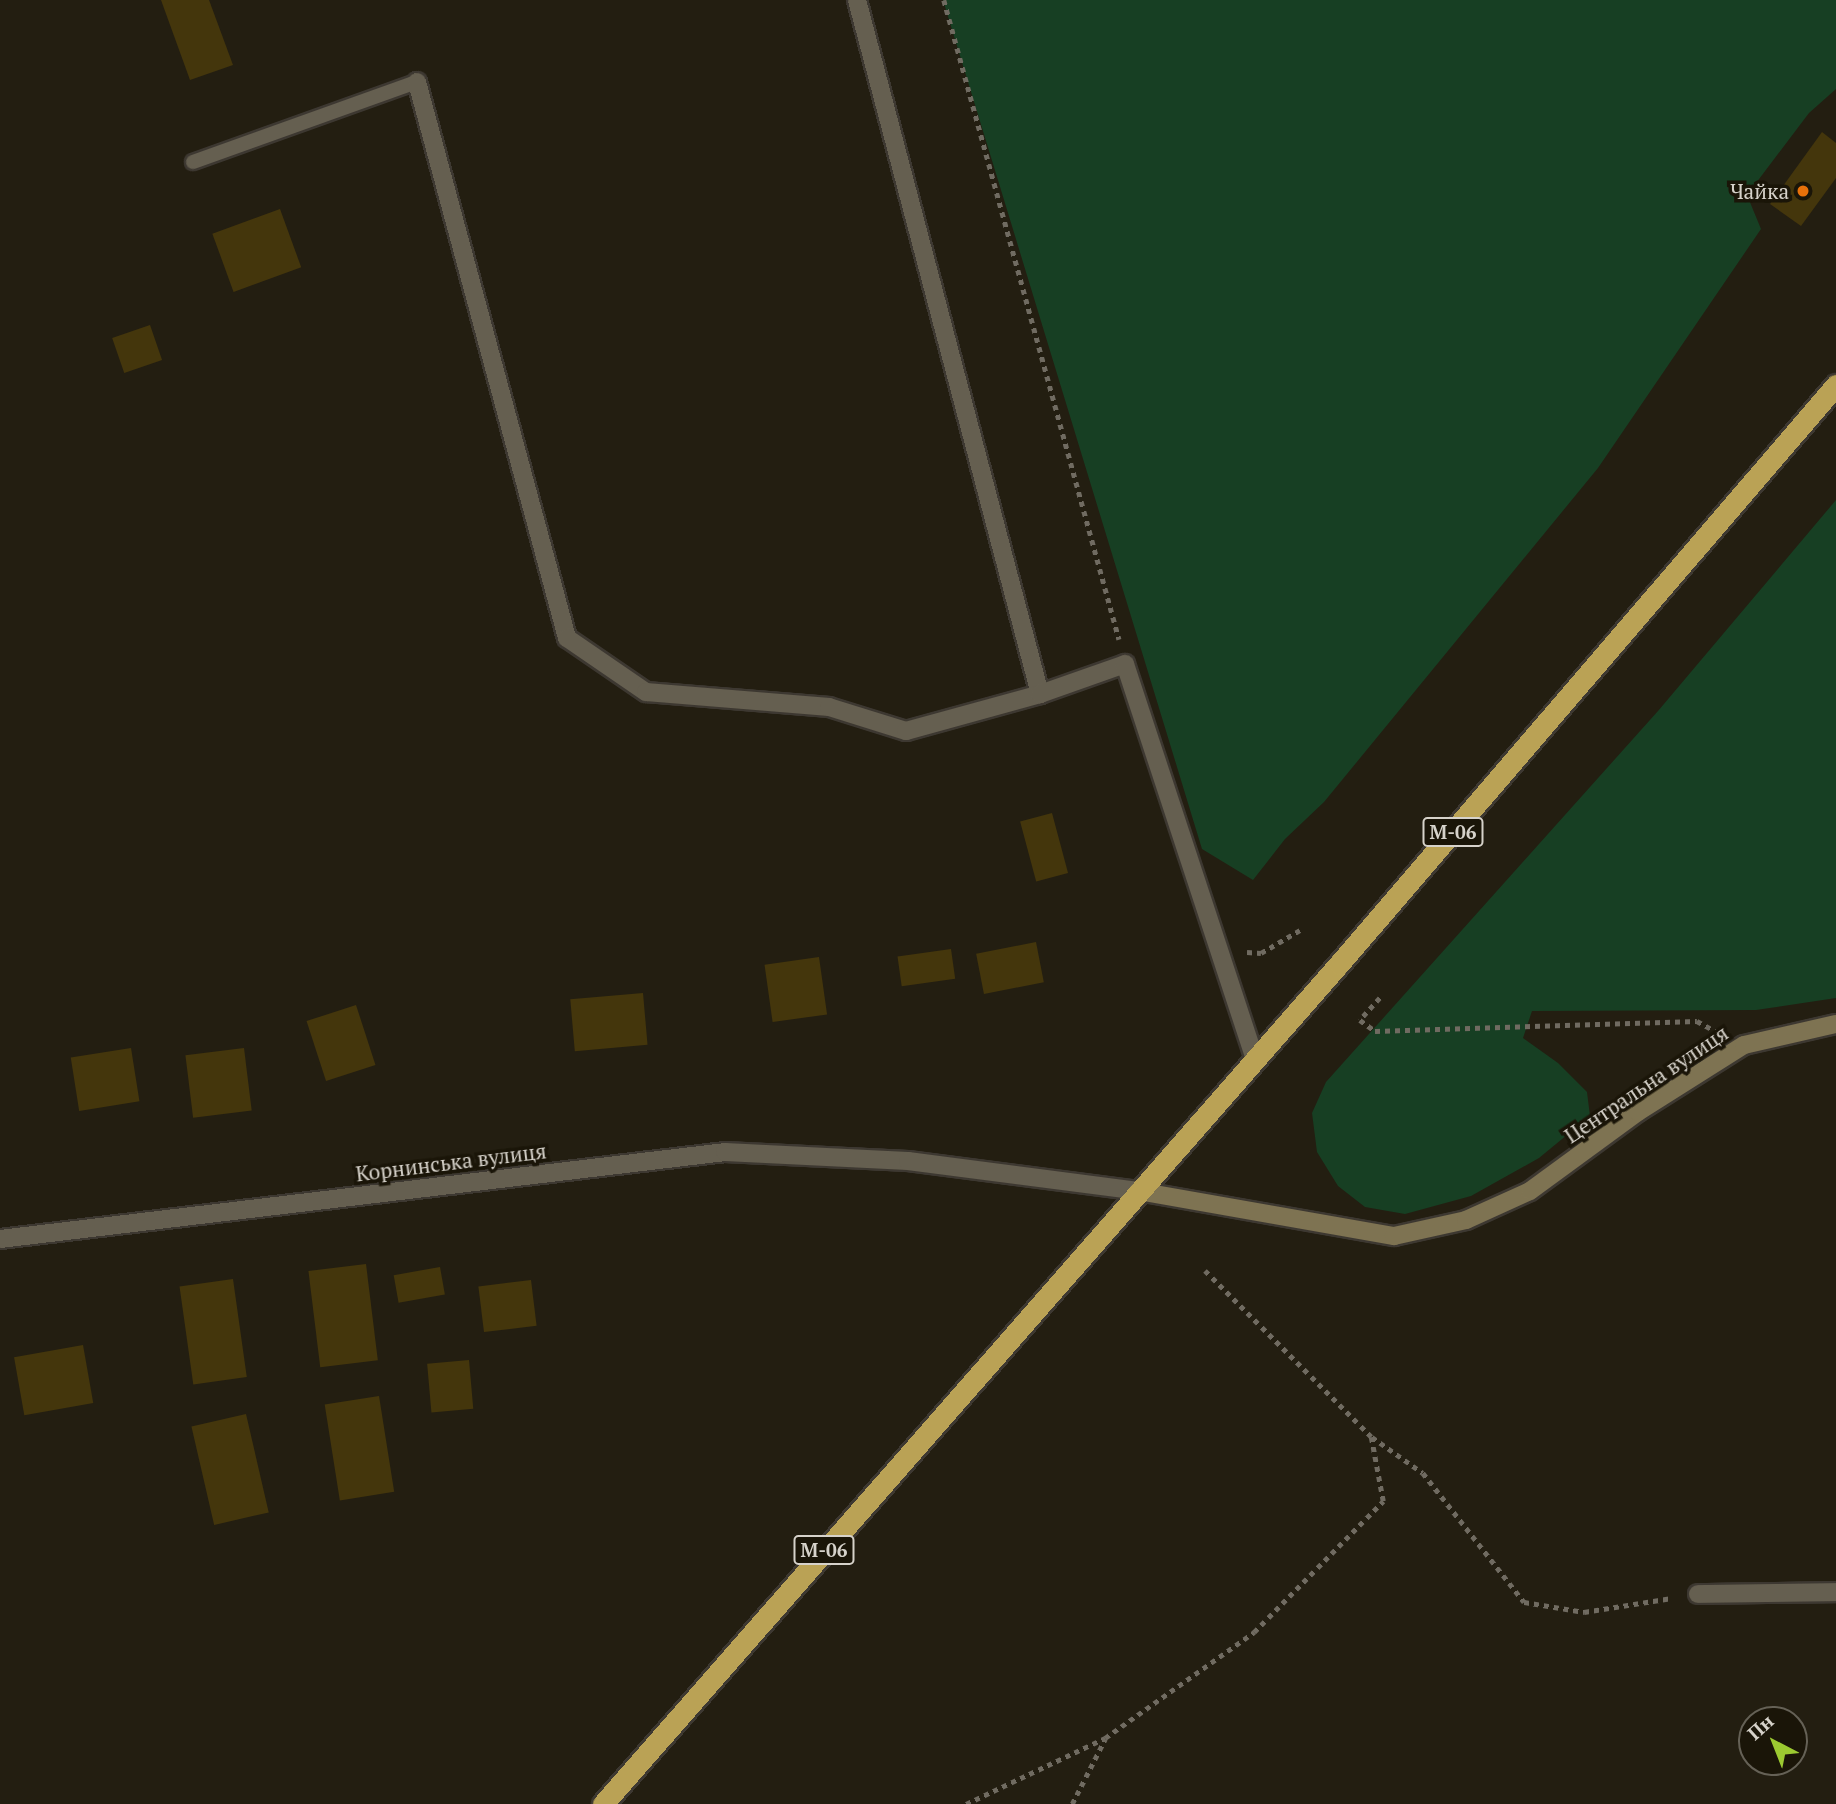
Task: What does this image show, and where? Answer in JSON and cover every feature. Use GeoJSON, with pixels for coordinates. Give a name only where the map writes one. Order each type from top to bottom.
{"type":"FeatureCollection","features":[{"type":"Feature","properties":{"kind":"highway","name":"М-06"},"geometry":{"type":"LineString","coordinates":[[603,1804],[1255,1059],[1836,386]]}},
{"type":"Feature","properties":{"kind":"street"},"geometry":{"type":"LineString","coordinates":[[857,0],[1040,694]]}},
{"type":"Feature","properties":{"kind":"street"},"geometry":{"type":"LineString","coordinates":[[418,82],[567,638],[646,692],[829,707],[906,731],[1040,694],[1125,664],[1255,1059]]}},
{"type":"Feature","properties":{"kind":"street","name":"Центральна вулиця"},"geometry":{"type":"LineString","coordinates":[[1138,1192],[1394,1236],[1466,1220],[1530,1191],[1638,1112],[1744,1045],[1836,1024]]}},
{"type":"Feature","properties":{"kind":"street","name":"Корнинська вулиця"},"geometry":{"type":"LineString","coordinates":[[0,1239],[725,1152],[908,1161],[1138,1192]]}},
{"type":"Feature","properties":{"kind":"street"},"geometry":{"type":"LineString","coordinates":[[1698,1594],[1836,1592]]}},
{"type":"Feature","properties":{"kind":"lane"},"geometry":{"type":"LineString","coordinates":[[193,162],[418,82]]}},
{"type":"Feature","properties":{"kind":"path"},"geometry":{"type":"LineString","coordinates":[[944,0],[1125,664]]}},
{"type":"Feature","properties":{"kind":"path"},"geometry":{"type":"LineString","coordinates":[[1210,920],[1240,951],[1261,953],[1300,930]]}},
{"type":"Feature","properties":{"kind":"path"},"geometry":{"type":"LineString","coordinates":[[1380,998],[1360,1020],[1375,1031],[1697,1021],[1744,1045]]}},
{"type":"Feature","properties":{"kind":"path"},"geometry":{"type":"LineString","coordinates":[[1205,1271],[1371,1437],[1423,1473],[1524,1602],[1584,1612],[1698,1594]]}},
{"type":"Feature","properties":{"kind":"path"},"geometry":{"type":"LineString","coordinates":[[967,1804],[1105,1738],[1254,1632],[1383,1500],[1371,1437]]}},
{"type":"Feature","properties":{"kind":"path"},"geometry":{"type":"LineString","coordinates":[[1073,1804],[1105,1738]]}},
{"type":"Feature","properties":{"kind":"green space"},"geometry":{"type":"Polygon","coordinates":[[[943,0],[1836,0],[1836,89],[1809,113],[1747,195],[1761,229],[1598,468],[1324,802],[1285,839],[1253,880],[1202,849],[943,0]]]}},
{"type":"Feature","properties":{"kind":"green space"},"geometry":{"type":"Polygon","coordinates":[[[1836,500],[1836,998],[1756,1010],[1532,1011],[1523,1038],[1558,1063],[1587,1092],[1590,1116],[1539,1158],[1471,1196],[1405,1214],[1365,1207],[1338,1186],[1317,1152],[1312,1113],[1326,1082],[1658,711],[1836,500]]]}},
{"type":"Feature","properties":{"kind":"building"},"geometry":{"type":"Polygon","coordinates":[[[161,0],[209,0],[233,65],[190,80],[161,0]]]}},
{"type":"Feature","properties":{"kind":"building","name":"Чайка"},"geometry":{"type":"Polygon","coordinates":[[[1822,132],[1836,143],[1836,178],[1801,226],[1770,204],[1822,132]]]}},
{"type":"Feature","properties":{"kind":"building"},"geometry":{"type":"Polygon","coordinates":[[[280,209],[301,267],[234,292],[212,234],[280,209]]]}},
{"type":"Feature","properties":{"kind":"building"},"geometry":{"type":"Polygon","coordinates":[[[150,325],[162,360],[124,373],[112,338],[150,325]]]}},
{"type":"Feature","properties":{"kind":"building"},"geometry":{"type":"Polygon","coordinates":[[[1052,813],[1068,873],[1036,881],[1020,822],[1052,813]]]}},
{"type":"Feature","properties":{"kind":"building"},"geometry":{"type":"Polygon","coordinates":[[[1036,942],[1044,982],[984,994],[976,954],[1036,942]]]}},
{"type":"Feature","properties":{"kind":"building"},"geometry":{"type":"Polygon","coordinates":[[[951,949],[955,979],[902,986],[898,957],[951,949]]]}},
{"type":"Feature","properties":{"kind":"building"},"geometry":{"type":"Polygon","coordinates":[[[819,957],[827,1014],[773,1022],[765,965],[819,957]]]}},
{"type":"Feature","properties":{"kind":"building"},"geometry":{"type":"Polygon","coordinates":[[[643,993],[648,1045],[575,1051],[570,999],[643,993]]]}},
{"type":"Feature","properties":{"kind":"building"},"geometry":{"type":"Polygon","coordinates":[[[356,1005],[375,1065],[326,1081],[307,1021],[356,1005]]]}},
{"type":"Feature","properties":{"kind":"building"},"geometry":{"type":"Polygon","coordinates":[[[131,1048],[139,1101],[79,1111],[71,1058],[131,1048]]]}},
{"type":"Feature","properties":{"kind":"building"},"geometry":{"type":"Polygon","coordinates":[[[244,1048],[252,1111],[193,1118],[185,1055],[244,1048]]]}},
{"type":"Feature","properties":{"kind":"building"},"geometry":{"type":"Polygon","coordinates":[[[366,1264],[378,1360],[320,1367],[308,1271],[366,1264]]]}},
{"type":"Feature","properties":{"kind":"building"},"geometry":{"type":"Polygon","coordinates":[[[440,1267],[445,1295],[399,1303],[394,1275],[440,1267]]]}},
{"type":"Feature","properties":{"kind":"building"},"geometry":{"type":"Polygon","coordinates":[[[233,1279],[247,1377],[193,1385],[180,1287],[233,1279]]]}},
{"type":"Feature","properties":{"kind":"building"},"geometry":{"type":"Polygon","coordinates":[[[531,1280],[537,1326],[484,1332],[478,1286],[531,1280]]]}},
{"type":"Feature","properties":{"kind":"building"},"geometry":{"type":"Polygon","coordinates":[[[83,1345],[93,1403],[24,1415],[14,1357],[83,1345]]]}},
{"type":"Feature","properties":{"kind":"building"},"geometry":{"type":"Polygon","coordinates":[[[469,1360],[473,1409],[431,1412],[427,1364],[469,1360]]]}},
{"type":"Feature","properties":{"kind":"building"},"geometry":{"type":"Polygon","coordinates":[[[379,1396],[394,1492],[340,1500],[325,1405],[379,1396]]]}},
{"type":"Feature","properties":{"kind":"building"},"geometry":{"type":"Polygon","coordinates":[[[246,1414],[269,1512],[214,1525],[191,1427],[246,1414]]]}},
{"type":"Feature","properties":{"kind":"place","name":"Чайка"},"geometry":{"type":"Point","coordinates":[1803,191]}}]}
